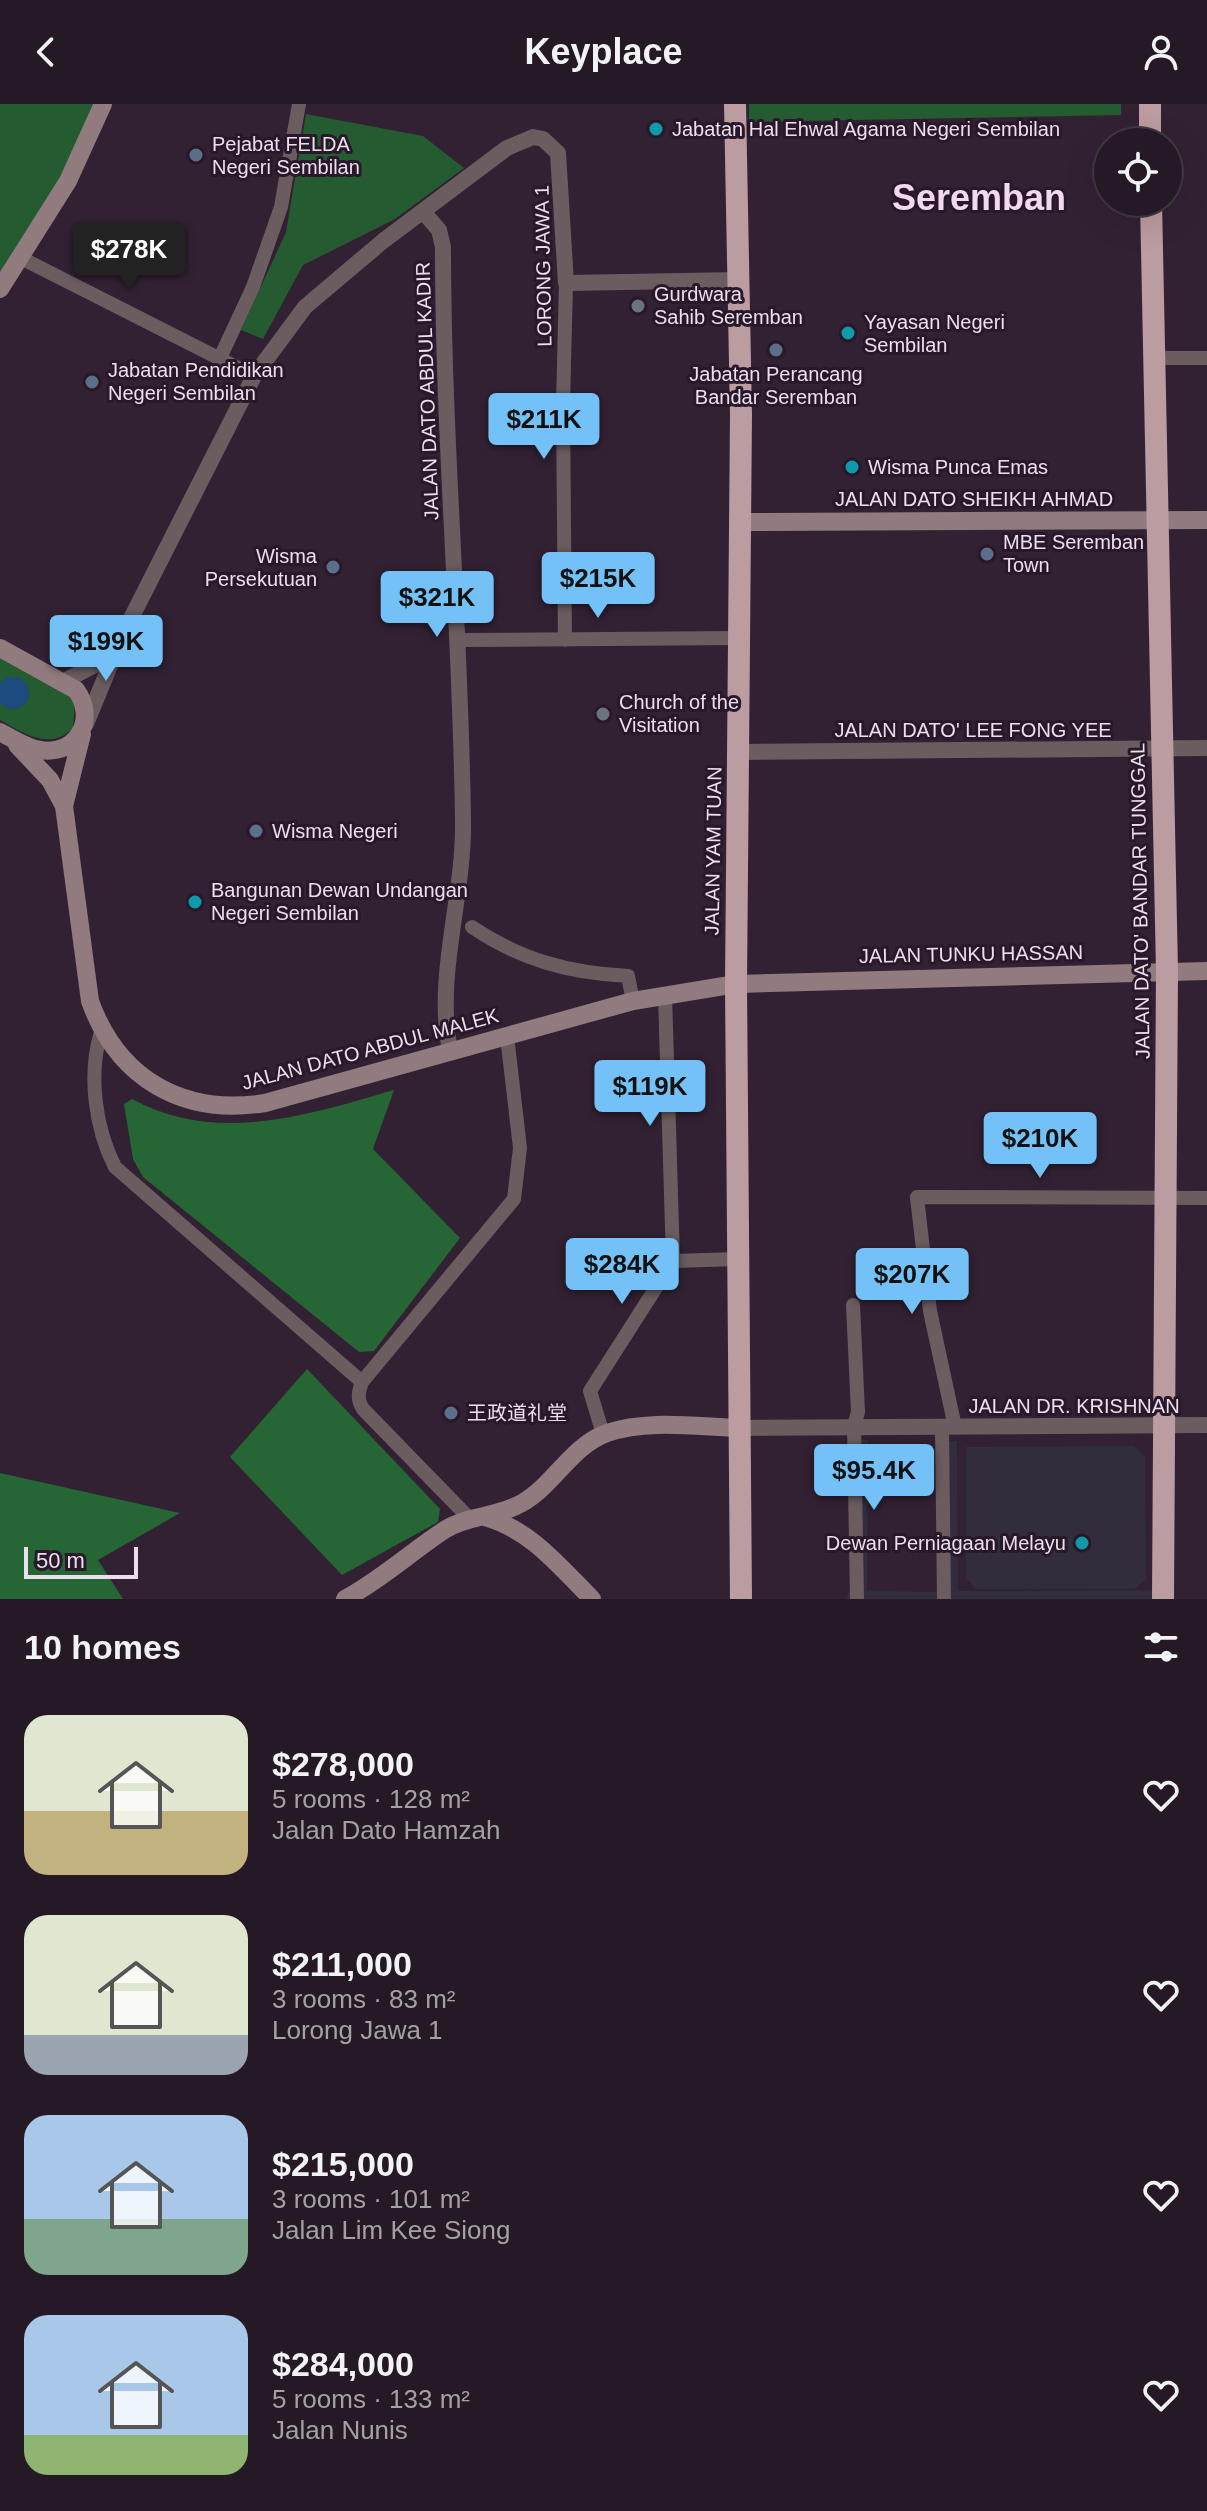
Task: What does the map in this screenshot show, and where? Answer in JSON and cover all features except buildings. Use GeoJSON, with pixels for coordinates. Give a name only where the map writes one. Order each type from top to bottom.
{"type":"FeatureCollection","features":[{"type":"Feature","properties":{"kind":"highway","name":"JALAN YAM TUAN"},"geometry":{"type":"LineString","coordinates":[[735,104],[741,522],[736,984],[741,1599]]}},
{"type":"Feature","properties":{"kind":"highway"},"geometry":{"type":"LineString","coordinates":[[1150,104],[1150,128]]}},
{"type":"Feature","properties":{"kind":"highway","name":"JALAN DATO' BANDAR TUNGGAL"},"geometry":{"type":"LineString","coordinates":[[1151,216],[1167,971],[1163,1599]]}},
{"type":"Feature","properties":{"kind":"main road"},"geometry":{"type":"LineString","coordinates":[[0,289],[68,181],[103,104]]}},
{"type":"Feature","properties":{"kind":"main road","name":"JALAN DATO SHEIKH AHMAD"},"geometry":{"type":"LineString","coordinates":[[741,522],[1207,520]]}},
{"type":"Feature","properties":{"kind":"main road"},"geometry":{"type":"LineString","coordinates":[[0,648],[64,681],[83,700],[84,729],[57,749],[41,750],[2,733]]}},
{"type":"Feature","properties":{"kind":"main road","name":"JALAN DATO ABDUL MALEK"},"geometry":{"type":"LineString","coordinates":[[84,729],[64,806],[86,979],[101,1032],[117,1056],[187,1100],[240,1107],[633,1001],[736,984]]}},
{"type":"Feature","properties":{"kind":"main road"},"geometry":{"type":"LineString","coordinates":[[2,733],[36,762],[64,806]]}},
{"type":"Feature","properties":{"kind":"main road","name":"JALAN TUNKU HASSAN"},"geometry":{"type":"LineString","coordinates":[[736,984],[1207,971]]}},
{"type":"Feature","properties":{"kind":"main road"},"geometry":{"type":"LineString","coordinates":[[345,1599],[387,1574],[448,1528],[520,1504],[543,1488],[587,1444],[603,1434],[645,1426],[741,1428]]}},
{"type":"Feature","properties":{"kind":"main road"},"geometry":{"type":"LineString","coordinates":[[477,1518],[518,1530],[534,1541],[592,1599]]}},
{"type":"Feature","properties":{"kind":"street"},"geometry":{"type":"LineString","coordinates":[[220,358],[258,275],[281,207],[299,104]]}},
{"type":"Feature","properties":{"kind":"street","name":"LORONG JAWA 1"},"geometry":{"type":"LineString","coordinates":[[424,213],[523,139],[543,139],[558,153],[566,283],[563,404],[565,640]]}},
{"type":"Feature","properties":{"kind":"street"},"geometry":{"type":"LineString","coordinates":[[84,729],[119,642],[254,376],[305,307],[383,241],[424,213]]}},
{"type":"Feature","properties":{"kind":"street","name":"JALAN DATO ABDUL KADIR"},"geometry":{"type":"LineString","coordinates":[[424,213],[439,230],[443,247],[443,371],[464,827],[443,1008],[450,1051]]}},
{"type":"Feature","properties":{"kind":"street"},"geometry":{"type":"LineString","coordinates":[[21,258],[254,376]]}},
{"type":"Feature","properties":{"kind":"street"},"geometry":{"type":"LineString","coordinates":[[566,283],[739,280]]}},
{"type":"Feature","properties":{"kind":"street"},"geometry":{"type":"LineString","coordinates":[[1154,358],[1207,358]]}},
{"type":"Feature","properties":{"kind":"street"},"geometry":{"type":"LineString","coordinates":[[457,640],[740,638]]}},
{"type":"Feature","properties":{"kind":"street"},"geometry":{"type":"LineString","coordinates":[[64,681],[101,662],[119,642]]}},
{"type":"Feature","properties":{"kind":"street","name":"JALAN DATO' LEE FONG YEE"},"geometry":{"type":"LineString","coordinates":[[738,752],[1207,748]]}},
{"type":"Feature","properties":{"kind":"street"},"geometry":{"type":"LineString","coordinates":[[472,927],[496,943],[557,969],[628,976],[633,1001]]}},
{"type":"Feature","properties":{"kind":"street"},"geometry":{"type":"LineString","coordinates":[[603,1434],[590,1391],[673,1261],[665,995]]}},
{"type":"Feature","properties":{"kind":"street"},"geometry":{"type":"LineString","coordinates":[[101,1032],[94,1065],[100,1128],[115,1167],[362,1382]]}},
{"type":"Feature","properties":{"kind":"street"},"geometry":{"type":"LineString","coordinates":[[477,1518],[358,1402],[362,1382],[514,1199],[520,1148],[507,1036]]}},
{"type":"Feature","properties":{"kind":"street"},"geometry":{"type":"LineString","coordinates":[[948,1427],[917,1197],[1207,1198]]}},
{"type":"Feature","properties":{"kind":"street"},"geometry":{"type":"LineString","coordinates":[[673,1261],[739,1259]]}},
{"type":"Feature","properties":{"kind":"street"},"geometry":{"type":"LineString","coordinates":[[853,1305],[858,1412],[854,1426],[857,1599]]}},
{"type":"Feature","properties":{"kind":"street","name":"JALAN DR. KRISHNAN"},"geometry":{"type":"LineString","coordinates":[[741,1428],[1207,1425]]}},
{"type":"Feature","properties":{"kind":"street","name":"JALAN DR. KRISHNAN"},"geometry":{"type":"LineString","coordinates":[[944,1599],[948,1427]]}},
{"type":"Feature","properties":{"kind":"shaded area"},"geometry":{"type":"Polygon","coordinates":[[[849,1439],[868,1440],[867,1591],[937,1592],[937,1441],[957,1441],[958,1591],[1153,1590],[1153,1599],[846,1599],[850,1590],[849,1439]]]}},
{"type":"Feature","properties":{"kind":"shaded area"},"geometry":{"type":"Polygon","coordinates":[[[1134,1446],[1145,1457],[1146,1579],[1135,1589],[976,1589],[966,1578],[966,1447],[1134,1446]]]}},
{"type":"Feature","properties":{"kind":"green space"},"geometry":{"type":"Polygon","coordinates":[[[0,104],[98,104],[59,181],[0,278],[0,104]]]}},
{"type":"Feature","properties":{"kind":"green space"},"geometry":{"type":"Polygon","coordinates":[[[749,104],[1121,104],[1121,115],[749,122],[749,104]]]}},
{"type":"Feature","properties":{"kind":"green space"},"geometry":{"type":"Polygon","coordinates":[[[306,114],[423,136],[464,168],[395,219],[303,265],[263,339],[241,330],[286,232],[306,114]]]}},
{"type":"Feature","properties":{"kind":"green space"},"geometry":{"type":"Polygon","coordinates":[[[0,655],[56,684],[75,702],[73,729],[54,739],[36,738],[0,720],[0,655]]]}},
{"type":"Feature","properties":{"kind":"green space"},"geometry":{"type":"Polygon","coordinates":[[[394,1090],[373,1149],[460,1238],[374,1351],[359,1352],[143,1177],[133,1159],[124,1104],[132,1099],[164,1113],[196,1121],[229,1123],[295,1116],[394,1090]]]}},
{"type":"Feature","properties":{"kind":"green space"},"geometry":{"type":"Polygon","coordinates":[[[307,1369],[440,1509],[438,1522],[342,1575],[230,1457],[307,1369]]]}},
{"type":"Feature","properties":{"kind":"green space"},"geometry":{"type":"Polygon","coordinates":[[[0,1473],[180,1513],[98,1560],[123,1599],[0,1599],[0,1473]]]}},
{"type":"Feature","properties":{"kind":"water"},"geometry":{"type":"Polygon","coordinates":[[[7,678],[19,678],[28,687],[28,699],[19,708],[7,708],[-1,700],[-1,686],[7,678]]]}},
{"type":"Feature","properties":{"kind":"place","name":"Jabatan Hal Ehwal Agama Negeri Sembilan"},"geometry":{"type":"Point","coordinates":[656,129]}},
{"type":"Feature","properties":{"kind":"place","name":"Pejabat FELDA Negeri Sembilan"},"geometry":{"type":"Point","coordinates":[196,155]}},
{"type":"Feature","properties":{"kind":"place","name":"Gurdwara Sahib Seremban"},"geometry":{"type":"Point","coordinates":[638,306]}},
{"type":"Feature","properties":{"kind":"place","name":"Yayasan Negeri Sembilan"},"geometry":{"type":"Point","coordinates":[848,333]}},
{"type":"Feature","properties":{"kind":"place","name":"Jabatan Perancang Bandar Seremban"},"geometry":{"type":"Point","coordinates":[776,350]}},
{"type":"Feature","properties":{"kind":"place","name":"Jabatan Pendidikan Negeri Sembilan"},"geometry":{"type":"Point","coordinates":[92,382]}},
{"type":"Feature","properties":{"kind":"place","name":"Wisma Punca Emas"},"geometry":{"type":"Point","coordinates":[852,467]}},
{"type":"Feature","properties":{"kind":"place","name":"MBE Seremban Town"},"geometry":{"type":"Point","coordinates":[987,554]}},
{"type":"Feature","properties":{"kind":"place","name":"Wisma Persekutuan"},"geometry":{"type":"Point","coordinates":[333,567]}},
{"type":"Feature","properties":{"kind":"place","name":"Church of the Visitation"},"geometry":{"type":"Point","coordinates":[603,714]}},
{"type":"Feature","properties":{"kind":"place","name":"Wisma Negeri"},"geometry":{"type":"Point","coordinates":[256,831]}},
{"type":"Feature","properties":{"kind":"place","name":"Bangunan Dewan Undangan Negeri Sembilan"},"geometry":{"type":"Point","coordinates":[195,902]}},
{"type":"Feature","properties":{"kind":"place","name":"王政道礼堂"},"geometry":{"type":"Point","coordinates":[451,1413]}},
{"type":"Feature","properties":{"kind":"place","name":"Dewan Perniagaan Melayu"},"geometry":{"type":"Point","coordinates":[1082,1543]}},
{"type":"Feature","properties":{"kind":"district","name":"Seremban"},"geometry":{"type":"Point","coordinates":[979,197]}}]}
